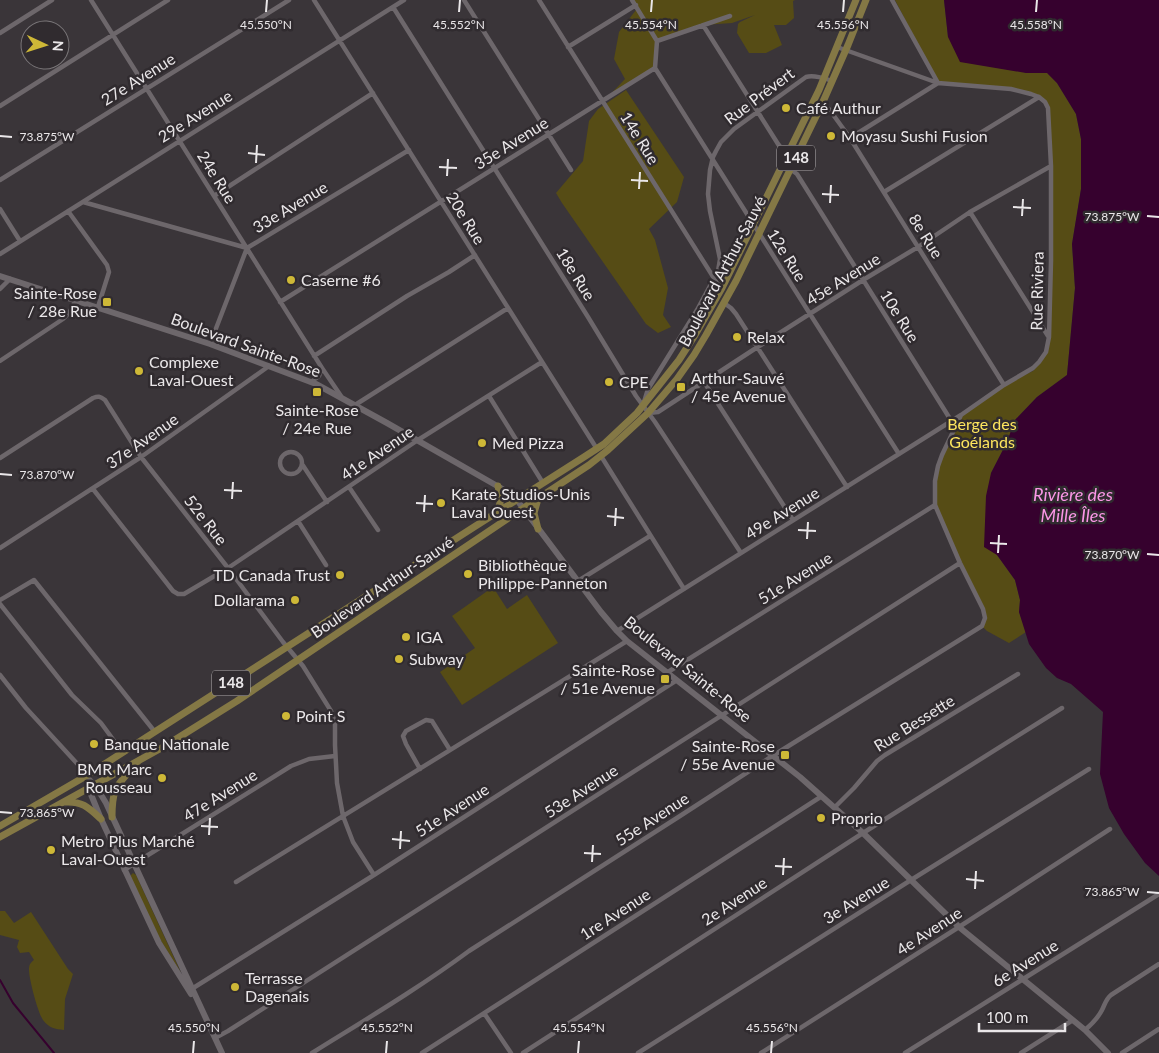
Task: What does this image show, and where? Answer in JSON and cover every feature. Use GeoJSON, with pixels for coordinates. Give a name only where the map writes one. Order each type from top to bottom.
{"type":"FeatureCollection","features":[{"type":"Feature","properties":{"kind":"main road","name":"Boulevard Arthur-Sauvé"},"geometry":{"type":"LineString","coordinates":[[0,826],[123,753],[597,449],[637,413],[683,354],[722,288],[824,78],[856,0]]}},
{"type":"Feature","properties":{"kind":"main road","name":"Boulevard Arthur-Sauvé"},"geometry":{"type":"LineString","coordinates":[[0,837],[196,728],[577,474],[601,456],[648,413],[678,378],[724,303],[822,104],[866,0]]}},
{"type":"Feature","properties":{"kind":"main road"},"geometry":{"type":"LineString","coordinates":[[497,512],[501,500],[498,486]]}},
{"type":"Feature","properties":{"kind":"main road"},"geometry":{"type":"LineString","coordinates":[[538,499],[534,513],[538,529]]}},
{"type":"Feature","properties":{"kind":"main road"},"geometry":{"type":"LineString","coordinates":[[112,817],[112,803],[116,789],[121,780],[138,761]]}},
{"type":"Feature","properties":{"kind":"main road"},"geometry":{"type":"LineString","coordinates":[[62,802],[73,802],[88,807],[101,819]]}},
{"type":"Feature","properties":{"kind":"street"},"geometry":{"type":"LineString","coordinates":[[0,33],[52,0]]}},
{"type":"Feature","properties":{"kind":"street","name":"24e Rue"},"geometry":{"type":"LineString","coordinates":[[91,0],[314,356],[343,399]]}},
{"type":"Feature","properties":{"kind":"street"},"geometry":{"type":"LineString","coordinates":[[0,106],[168,0]]}},
{"type":"Feature","properties":{"kind":"street","name":"27e Avenue"},"geometry":{"type":"LineString","coordinates":[[0,180],[289,0]]}},
{"type":"Feature","properties":{"kind":"street","name":"20e Rue"},"geometry":{"type":"LineString","coordinates":[[314,0],[597,449]]}},
{"type":"Feature","properties":{"kind":"street","name":"29e Avenue"},"geometry":{"type":"LineString","coordinates":[[0,254],[404,0]]}},
{"type":"Feature","properties":{"kind":"street"},"geometry":{"type":"LineString","coordinates":[[464,0],[571,170]]}},
{"type":"Feature","properties":{"kind":"street","name":"14e Rue"},"geometry":{"type":"LineString","coordinates":[[539,0],[714,280],[722,288]]}},
{"type":"Feature","properties":{"kind":"street"},"geometry":{"type":"LineString","coordinates":[[632,0],[657,41],[655,68]]}},
{"type":"Feature","properties":{"kind":"street"},"geometry":{"type":"LineString","coordinates":[[892,0],[938,83]]}},
{"type":"Feature","properties":{"kind":"street"},"geometry":{"type":"LineString","coordinates":[[568,47],[636,6]]}},
{"type":"Feature","properties":{"kind":"street","name":"18e Rue"},"geometry":{"type":"LineString","coordinates":[[393,7],[636,396],[741,553]]}},
{"type":"Feature","properties":{"kind":"street"},"geometry":{"type":"LineString","coordinates":[[657,41],[730,16]]}},
{"type":"Feature","properties":{"kind":"street"},"geometry":{"type":"LineString","coordinates":[[703,25],[780,147],[788,153]]}},
{"type":"Feature","properties":{"kind":"street"},"geometry":{"type":"LineString","coordinates":[[837,47],[938,83],[1011,89],[1039,98]]}},
{"type":"Feature","properties":{"kind":"street","name":"35e Avenue"},"geometry":{"type":"LineString","coordinates":[[280,302],[655,68]]}},
{"type":"Feature","properties":{"kind":"street","name":"12e Rue"},"geometry":{"type":"LineString","coordinates":[[655,68],[899,454]]}},
{"type":"Feature","properties":{"kind":"street","name":"Rue Prévert"},"geometry":{"type":"LineString","coordinates":[[643,406],[648,389],[714,280],[720,266],[709,206],[712,159],[716,151],[724,138],[806,77],[824,78],[832,81]]}},
{"type":"Feature","properties":{"kind":"street"},"geometry":{"type":"LineString","coordinates":[[850,138],[938,83]]}},
{"type":"Feature","properties":{"kind":"street"},"geometry":{"type":"LineString","coordinates":[[214,196],[373,93]]}},
{"type":"Feature","properties":{"kind":"street"},"geometry":{"type":"LineString","coordinates":[[884,192],[1039,98]]}},
{"type":"Feature","properties":{"kind":"street","name":"Rue Riviera"},"geometry":{"type":"LineString","coordinates":[[960,415],[1033,368],[1046,352],[1049,337],[1051,166],[1048,108],[1039,98]]}},
{"type":"Feature","properties":{"kind":"street","name":"8e Rue"},"geometry":{"type":"LineString","coordinates":[[822,104],[829,109],[850,138],[1004,385]]}},
{"type":"Feature","properties":{"kind":"street","name":"33e Avenue"},"geometry":{"type":"LineString","coordinates":[[210,344],[247,248],[408,150]]}},
{"type":"Feature","properties":{"kind":"street","name":"45e Avenue"},"geometry":{"type":"LineString","coordinates":[[648,413],[658,412],[970,212],[1051,166]]}},
{"type":"Feature","properties":{"kind":"street","name":"10e Rue"},"geometry":{"type":"LineString","coordinates":[[790,169],[797,174],[955,427]]}},
{"type":"Feature","properties":{"kind":"street"},"geometry":{"type":"LineString","coordinates":[[82,202],[247,248]]}},
{"type":"Feature","properties":{"kind":"street"},"geometry":{"type":"LineString","coordinates":[[0,209],[20,241]]}},
{"type":"Feature","properties":{"kind":"street"},"geometry":{"type":"LineString","coordinates":[[68,211],[107,265],[109,272],[98,307]]}},
{"type":"Feature","properties":{"kind":"street"},"geometry":{"type":"LineString","coordinates":[[970,212],[1049,337]]}},
{"type":"Feature","properties":{"kind":"street"},"geometry":{"type":"LineString","coordinates":[[314,356],[475,255]]}},
{"type":"Feature","properties":{"kind":"street","name":"Boulevard Sainte-Rose"},"geometry":{"type":"LineString","coordinates":[[0,276],[210,344],[311,382],[498,486],[516,500],[617,631],[627,641],[774,755],[835,807],[959,927],[1085,1030],[1108,1053]]}},
{"type":"Feature","properties":{"kind":"street"},"geometry":{"type":"LineString","coordinates":[[0,289],[10,279]]}},
{"type":"Feature","properties":{"kind":"street"},"geometry":{"type":"LineString","coordinates":[[0,361],[64,319],[76,300]]}},
{"type":"Feature","properties":{"kind":"street"},"geometry":{"type":"LineString","coordinates":[[724,303],[736,314],[847,487]]}},
{"type":"Feature","properties":{"kind":"street"},"geometry":{"type":"LineString","coordinates":[[355,405],[508,308]]}},
{"type":"Feature","properties":{"kind":"street","name":"41e Avenue"},"geometry":{"type":"LineString","coordinates":[[93,489],[173,591],[178,594],[184,594],[228,568],[418,440],[542,362]]}},
{"type":"Feature","properties":{"kind":"street","name":"37e Avenue"},"geometry":{"type":"LineString","coordinates":[[0,548],[141,457],[269,366]]}},
{"type":"Feature","properties":{"kind":"street"},"geometry":{"type":"LineString","coordinates":[[311,382],[319,376],[322,368]]}},
{"type":"Feature","properties":{"kind":"street"},"geometry":{"type":"LineString","coordinates":[[704,382],[793,520]]}},
{"type":"Feature","properties":{"kind":"street"},"geometry":{"type":"LineString","coordinates":[[489,396],[543,483]]}},
{"type":"Feature","properties":{"kind":"street","name":"52e Rue"},"geometry":{"type":"LineString","coordinates":[[0,458],[93,398],[101,397],[105,400],[141,457],[298,660],[328,705],[335,723],[337,783],[343,816],[353,842],[374,875]]}},
{"type":"Feature","properties":{"kind":"street"},"geometry":{"type":"LineString","coordinates":[[960,415],[938,466],[935,481],[935,505],[960,563]]}},
{"type":"Feature","properties":{"kind":"street","name":"49e Avenue"},"geometry":{"type":"LineString","coordinates":[[617,631],[960,415]]}},
{"type":"Feature","properties":{"kind":"street"},"geometry":{"type":"LineString","coordinates":[[302,464],[299,470],[293,473],[286,472],[280,464],[284,455],[291,452],[298,454],[302,464],[327,502]]}},
{"type":"Feature","properties":{"kind":"street"},"geometry":{"type":"LineString","coordinates":[[601,456],[684,589]]}},
{"type":"Feature","properties":{"kind":"street"},"geometry":{"type":"LineString","coordinates":[[349,487],[378,530]]}},
{"type":"Feature","properties":{"kind":"street","name":"51e Avenue"},"geometry":{"type":"LineString","coordinates":[[668,672],[935,505]]}},
{"type":"Feature","properties":{"kind":"street"},"geometry":{"type":"LineString","coordinates":[[298,521],[326,565]]}},
{"type":"Feature","properties":{"kind":"street"},"geometry":{"type":"LineString","coordinates":[[578,581],[650,536]]}},
{"type":"Feature","properties":{"kind":"street","name":"55e Avenue"},"geometry":{"type":"LineString","coordinates":[[312,1053],[405,995],[469,951],[774,755],[982,626],[985,618],[983,609],[960,563]]}},
{"type":"Feature","properties":{"kind":"street","name":"53e Avenue"},"geometry":{"type":"LineString","coordinates":[[215,1038],[960,563]]}},
{"type":"Feature","properties":{"kind":"street"},"geometry":{"type":"LineString","coordinates":[[0,600],[34,580],[155,732]]}},
{"type":"Feature","properties":{"kind":"street"},"geometry":{"type":"LineString","coordinates":[[0,604],[72,695],[100,723],[123,753]]}},
{"type":"Feature","properties":{"kind":"street"},"geometry":{"type":"LineString","coordinates":[[236,882],[627,641]]}},
{"type":"Feature","properties":{"kind":"street","name":"Rue Bessette"},"geometry":{"type":"LineString","coordinates":[[835,807],[877,761],[885,755],[1018,674]]}},
{"type":"Feature","properties":{"kind":"street"},"geometry":{"type":"LineString","coordinates":[[0,675],[26,708],[83,770],[91,786],[101,819],[163,951],[190,990],[222,1053]]}},
{"type":"Feature","properties":{"kind":"street","name":"51e Avenue"},"geometry":{"type":"LineString","coordinates":[[190,990],[374,875],[677,679]]}},
{"type":"Feature","properties":{"kind":"street","name":"2e Avenue"},"geometry":{"type":"LineString","coordinates":[[523,1053],[862,833],[1062,708]]}},
{"type":"Feature","properties":{"kind":"street"},"geometry":{"type":"LineString","coordinates":[[420,769],[403,736],[406,731],[426,720],[432,721],[450,750]]}},
{"type":"Feature","properties":{"kind":"street","name":"47e Avenue"},"geometry":{"type":"LineString","coordinates":[[124,870],[291,766],[309,759],[336,756]]}},
{"type":"Feature","properties":{"kind":"street","name":"3e Avenue"},"geometry":{"type":"LineString","coordinates":[[638,1053],[1089,770]]}},
{"type":"Feature","properties":{"kind":"street"},"geometry":{"type":"LineString","coordinates":[[91,786],[102,795],[190,990]]}},
{"type":"Feature","properties":{"kind":"street","name":"1re Avenue"},"geometry":{"type":"LineString","coordinates":[[422,1053],[822,796]]}},
{"type":"Feature","properties":{"kind":"street","name":"4e Avenue"},"geometry":{"type":"LineString","coordinates":[[761,1053],[1110,829]]}},
{"type":"Feature","properties":{"kind":"street","name":"6e Avenue"},"geometry":{"type":"LineString","coordinates":[[905,1053],[1159,894]]}},
{"type":"Feature","properties":{"kind":"street"},"geometry":{"type":"LineString","coordinates":[[1085,1030],[1098,1017],[1104,1008],[1107,998],[1159,964]]}},
{"type":"Feature","properties":{"kind":"street"},"geometry":{"type":"LineString","coordinates":[[484,1013],[511,1053]]}},
{"type":"Feature","properties":{"kind":"street"},"geometry":{"type":"LineString","coordinates":[[1021,1053],[1073,1020]]}},
{"type":"Feature","properties":{"kind":"street"},"geometry":{"type":"LineString","coordinates":[[1122,1053],[1159,1030]]}},
{"type":"Feature","properties":{"kind":"green space"},"geometry":{"type":"Polygon","coordinates":[[[630,0],[795,0],[793,1],[794,18],[786,25],[774,25],[782,45],[766,53],[749,53],[737,33],[738,24],[755,15],[732,23],[703,25],[657,41],[654,67],[604,101],[625,79],[614,59],[619,32],[636,10],[630,0]]]}},
{"type":"Feature","properties":{"kind":"green space","name":"Berge des Goélands"},"geometry":{"type":"Polygon","coordinates":[[[895,0],[944,0],[948,37],[1026,73],[1047,72],[1057,83],[1076,114],[1081,139],[1081,189],[1072,244],[1075,288],[1067,375],[1037,397],[1015,420],[1007,442],[991,473],[997,555],[1015,580],[1020,600],[1019,612],[1026,632],[1009,643],[987,631],[982,626],[985,618],[935,505],[938,466],[961,415],[1004,385],[1033,371],[1042,361],[1050,340],[1049,108],[1039,97],[1011,89],[938,83],[895,0]]]}},
{"type":"Feature","properties":{"kind":"green space"},"geometry":{"type":"Polygon","coordinates":[[[626,90],[684,177],[677,202],[649,229],[655,240],[668,288],[663,315],[671,327],[658,333],[646,324],[556,193],[583,161],[589,121],[598,109],[626,90]]]}},
{"type":"Feature","properties":{"kind":"green space"},"geometry":{"type":"Polygon","coordinates":[[[493,587],[507,609],[527,595],[558,643],[462,705],[440,672],[475,648],[452,616],[493,587]]]}},
{"type":"Feature","properties":{"kind":"green space"},"geometry":{"type":"Polygon","coordinates":[[[133,873],[136,875],[181,973],[161,941],[130,876],[133,873]]]}},
{"type":"Feature","properties":{"kind":"green space"},"geometry":{"type":"Polygon","coordinates":[[[0,911],[5,911],[14,923],[31,912],[73,974],[65,999],[64,1030],[52,1028],[43,1020],[36,1003],[29,974],[30,965],[34,960],[29,952],[20,953],[17,947],[19,940],[0,935],[0,911]]]}},
{"type":"Feature","properties":{"kind":"water","name":"Rivière des Mille Îles"},"geometry":{"type":"Polygon","coordinates":[[[944,0],[1159,0],[1159,876],[1145,863],[1124,834],[1109,808],[1100,774],[1103,712],[1071,684],[1057,678],[1046,668],[1029,644],[1019,612],[1020,600],[1015,580],[997,555],[984,547],[986,496],[991,473],[1007,442],[1015,420],[1037,397],[1067,375],[1075,288],[1072,244],[1081,189],[1081,139],[1076,114],[1057,83],[1047,73],[1026,73],[960,62],[948,37],[944,0]]]}},
{"type":"Feature","properties":{"kind":"waterway"},"geometry":{"type":"LineString","coordinates":[[0,980],[13,1003],[54,1053]]}},
{"type":"Feature","properties":{"kind":"place","name":"Café Authur"},"geometry":{"type":"Point","coordinates":[786,108]}},
{"type":"Feature","properties":{"kind":"place","name":"Moyasu Sushi Fusion"},"geometry":{"type":"Point","coordinates":[831,136]}},
{"type":"Feature","properties":{"kind":"place","name":"Caserne #6"},"geometry":{"type":"Point","coordinates":[291,280]}},
{"type":"Feature","properties":{"kind":"place","name":"Sainte-Rose / 28e Rue"},"geometry":{"type":"Point","coordinates":[107,302]}},
{"type":"Feature","properties":{"kind":"place","name":"Relax"},"geometry":{"type":"Point","coordinates":[737,337]}},
{"type":"Feature","properties":{"kind":"place","name":"Complexe Laval-Ouest"},"geometry":{"type":"Point","coordinates":[139,371]}},
{"type":"Feature","properties":{"kind":"place","name":"CPE"},"geometry":{"type":"Point","coordinates":[609,382]}},
{"type":"Feature","properties":{"kind":"place","name":"Arthur-Sauvé / 45e Avenue"},"geometry":{"type":"Point","coordinates":[681,387]}},
{"type":"Feature","properties":{"kind":"place","name":"Sainte-Rose / 24e Rue"},"geometry":{"type":"Point","coordinates":[317,392]}},
{"type":"Feature","properties":{"kind":"place","name":"Med Pizza"},"geometry":{"type":"Point","coordinates":[482,443]}},
{"type":"Feature","properties":{"kind":"place","name":"Karate Studios-Unis Laval Ouest"},"geometry":{"type":"Point","coordinates":[441,503]}},
{"type":"Feature","properties":{"kind":"place","name":"Bibliothèque Philippe-Panneton"},"geometry":{"type":"Point","coordinates":[468,574]}},
{"type":"Feature","properties":{"kind":"place","name":"TD Canada Trust"},"geometry":{"type":"Point","coordinates":[340,575]}},
{"type":"Feature","properties":{"kind":"place","name":"Dollarama"},"geometry":{"type":"Point","coordinates":[295,600]}},
{"type":"Feature","properties":{"kind":"place","name":"IGA"},"geometry":{"type":"Point","coordinates":[406,637]}},
{"type":"Feature","properties":{"kind":"place","name":"Subway"},"geometry":{"type":"Point","coordinates":[399,659]}},
{"type":"Feature","properties":{"kind":"place","name":"Sainte-Rose / 51e Avenue"},"geometry":{"type":"Point","coordinates":[665,679]}},
{"type":"Feature","properties":{"kind":"place","name":"Point S"},"geometry":{"type":"Point","coordinates":[286,716]}},
{"type":"Feature","properties":{"kind":"place","name":"Banque Nationale"},"geometry":{"type":"Point","coordinates":[94,744]}},
{"type":"Feature","properties":{"kind":"place","name":"Sainte-Rose / 55e Avenue"},"geometry":{"type":"Point","coordinates":[785,755]}},
{"type":"Feature","properties":{"kind":"place","name":"BMR Marc Rousseau"},"geometry":{"type":"Point","coordinates":[162,778]}},
{"type":"Feature","properties":{"kind":"place","name":"Proprio"},"geometry":{"type":"Point","coordinates":[821,818]}},
{"type":"Feature","properties":{"kind":"place","name":"Metro Plus Marché Laval-Ouest"},"geometry":{"type":"Point","coordinates":[51,850]}},
{"type":"Feature","properties":{"kind":"place","name":"Terrasse Dagenais"},"geometry":{"type":"Point","coordinates":[235,987]}}]}
